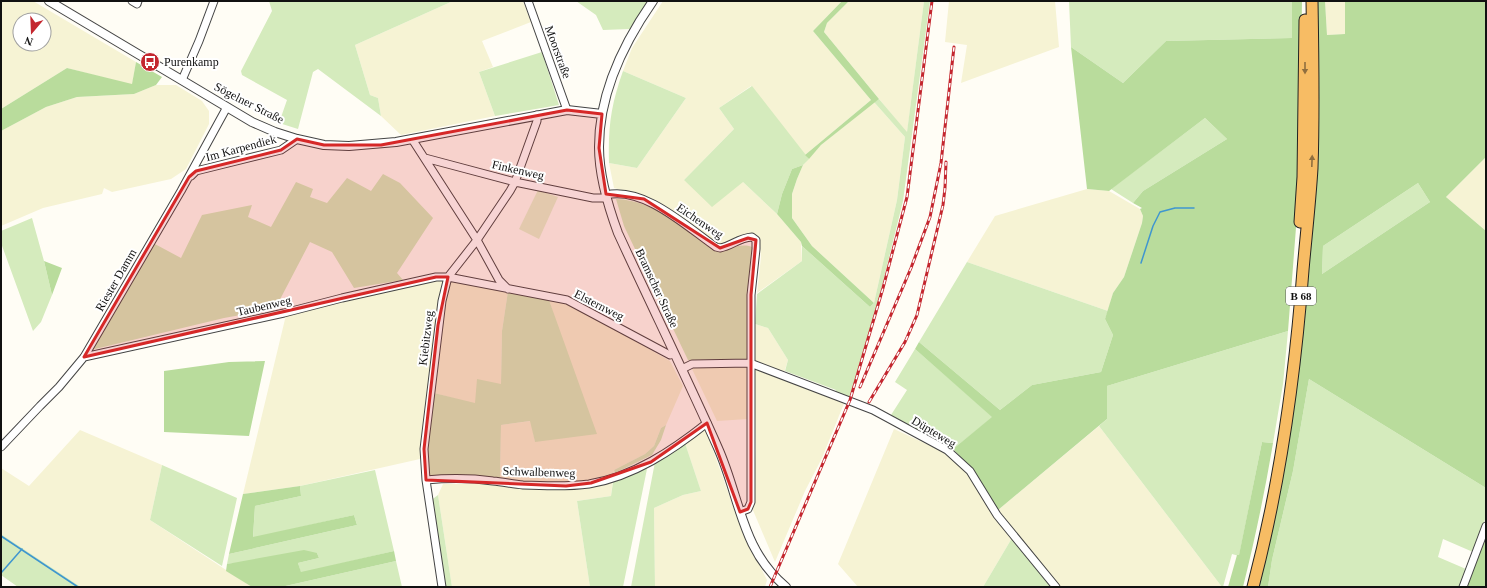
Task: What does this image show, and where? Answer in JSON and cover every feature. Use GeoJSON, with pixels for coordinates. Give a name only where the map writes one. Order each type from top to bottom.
{"type":"FeatureCollection","features":[{"type":"Feature","properties":{"kind":"highway","name":"B 68"},"geometry":{"type":"LineString","coordinates":[[1246,587],[1262,519],[1286,384],[1293,324],[1303,177],[1305,1]]}},
{"type":"Feature","properties":{"kind":"highway","name":"B 68"},"geometry":{"type":"LineString","coordinates":[[1253,587],[1269,520],[1281,455],[1299,326],[1312,168],[1314,82],[1312,1]]}},
{"type":"Feature","properties":{"kind":"street","name":"Sögelner Straße"},"geometry":{"type":"LineString","coordinates":[[49,1],[227,107],[264,127],[297,139],[324,145],[381,145],[567,110],[602,114]]}},
{"type":"Feature","properties":{"kind":"street"},"geometry":{"type":"LineString","coordinates":[[132,1],[136,4],[138,1]]}},
{"type":"Feature","properties":{"kind":"street"},"geometry":{"type":"LineString","coordinates":[[182,80],[214,1]]}},
{"type":"Feature","properties":{"kind":"street","name":"Moorstraße"},"geometry":{"type":"LineString","coordinates":[[528,1],[567,110]]}},
{"type":"Feature","properties":{"kind":"street","name":"Bramscher Straße"},"geometry":{"type":"LineString","coordinates":[[653,1],[632,34],[616,67],[608,88],[602,114],[599,148],[606,197],[618,233],[707,423],[725,467],[745,528],[758,553],[774,577],[786,587]]}},
{"type":"Feature","properties":{"kind":"street","name":"Riester Damm"},"geometry":{"type":"LineString","coordinates":[[1,447],[59,388],[84,357],[189,177],[227,107]]}},
{"type":"Feature","properties":{"kind":"street","name":"Kiebitzweg"},"geometry":{"type":"LineString","coordinates":[[442,587],[426,480],[425,442],[442,301],[448,277],[477,240],[515,182],[537,121],[537,115]]}},
{"type":"Feature","properties":{"kind":"street","name":"Im Karpendiek"},"geometry":{"type":"LineString","coordinates":[[189,177],[196,172],[281,150],[297,139]]}},
{"type":"Feature","properties":{"kind":"street"},"geometry":{"type":"LineString","coordinates":[[412,139],[477,240],[499,280],[508,289]]}},
{"type":"Feature","properties":{"kind":"street","name":"Finkenweg"},"geometry":{"type":"LineString","coordinates":[[424,158],[515,182],[593,198],[606,197]]}},
{"type":"Feature","properties":{"kind":"street","name":"Eichenweg"},"geometry":{"type":"LineString","coordinates":[[606,197],[614,193],[644,199],[661,208],[716,247],[724,247],[735,241],[752,237],[756,240],[751,295],[751,502],[748,509],[740,512]]}},
{"type":"Feature","properties":{"kind":"street","name":"Taubenweg"},"geometry":{"type":"LineString","coordinates":[[84,357],[284,313],[342,298],[436,277],[448,277]]}},
{"type":"Feature","properties":{"kind":"street","name":"Elsternweg"},"geometry":{"type":"LineString","coordinates":[[448,277],[567,300],[670,355],[674,354]]}},
{"type":"Feature","properties":{"kind":"street"},"geometry":{"type":"LineString","coordinates":[[682,369],[692,364],[750,363]]}},
{"type":"Feature","properties":{"kind":"street","name":"Düpteweg"},"geometry":{"type":"LineString","coordinates":[[750,363],[873,410],[947,450],[970,471],[998,514],[1056,587]]}},
{"type":"Feature","properties":{"kind":"street","name":"Schwalbenweg"},"geometry":{"type":"LineString","coordinates":[[426,480],[443,479],[491,481],[522,485],[566,486],[591,484],[613,478],[651,462],[707,423]]}},
{"type":"Feature","properties":{"kind":"street"},"geometry":{"type":"LineString","coordinates":[[1463,587],[1486,526]]}},
{"type":"Feature","properties":{"kind":"highlighted area"},"geometry":{"type":"Polygon","coordinates":[[[567,110],[602,114],[599,148],[606,194],[644,199],[720,248],[748,238],[756,240],[751,295],[751,502],[748,509],[740,512],[707,423],[651,462],[591,483],[566,486],[426,480],[424,449],[438,325],[448,277],[436,277],[84,357],[189,177],[196,171],[281,150],[297,139],[324,145],[381,145],[567,110]]]}},
{"type":"Feature","properties":{"kind":"shaded area"},"geometry":{"type":"Polygon","coordinates":[[[1,1],[33,1],[52,12],[12,12],[12,52],[52,52],[52,12],[136,62],[132,85],[67,68],[1,109],[1,1]]]}},
{"type":"Feature","properties":{"kind":"shaded area"},"geometry":{"type":"Polygon","coordinates":[[[453,1],[523,1],[531,22],[482,41],[493,67],[479,72],[495,116],[401,135],[381,116],[378,98],[370,95],[355,45],[453,1]]]}},
{"type":"Feature","properties":{"kind":"shaded area"},"geometry":{"type":"Polygon","coordinates":[[[663,1],[842,1],[813,31],[871,100],[805,155],[751,86],[719,108],[734,129],[684,180],[743,182],[777,214],[801,242],[802,261],[757,293],[761,257],[759,237],[750,234],[720,245],[662,205],[645,196],[614,188],[609,163],[637,168],[686,98],[623,71],[632,48],[663,1]]]}},
{"type":"Feature","properties":{"kind":"shaded area"},"geometry":{"type":"Polygon","coordinates":[[[849,1],[924,1],[907,133],[824,32],[827,23],[849,1]]]}},
{"type":"Feature","properties":{"kind":"shaded area"},"geometry":{"type":"Polygon","coordinates":[[[949,1],[1055,1],[1059,47],[961,83],[967,45],[945,42],[949,1]]]}},
{"type":"Feature","properties":{"kind":"shaded area"},"geometry":{"type":"Polygon","coordinates":[[[1325,1],[1345,1],[1345,34],[1327,35],[1325,1]]]}},
{"type":"Feature","properties":{"kind":"shaded area"},"geometry":{"type":"Polygon","coordinates":[[[156,85],[176,85],[202,101],[209,111],[209,124],[186,169],[171,179],[112,192],[104,188],[102,194],[43,208],[1,226],[1,131],[46,107],[77,97],[134,94],[156,85]]]}},
{"type":"Feature","properties":{"kind":"shaded area"},"geometry":{"type":"Polygon","coordinates":[[[874,102],[905,137],[897,200],[874,303],[812,246],[792,218],[792,194],[803,165],[821,145],[874,102]]]}},
{"type":"Feature","properties":{"kind":"shaded area"},"geometry":{"type":"Polygon","coordinates":[[[1486,157],[1486,231],[1446,197],[1486,157]]]}},
{"type":"Feature","properties":{"kind":"shaded area"},"geometry":{"type":"Polygon","coordinates":[[[1087,189],[1109,191],[1140,209],[1143,216],[1124,277],[1113,293],[1108,311],[967,262],[995,216],[1087,189]]]}},
{"type":"Feature","properties":{"kind":"shaded area"},"geometry":{"type":"Polygon","coordinates":[[[436,278],[446,279],[420,459],[300,486],[243,494],[286,315],[436,278]]]}},
{"type":"Feature","properties":{"kind":"shaded area"},"geometry":{"type":"Polygon","coordinates":[[[454,281],[508,291],[502,331],[501,384],[475,404],[434,393],[448,283],[454,281]]]}},
{"type":"Feature","properties":{"kind":"shaded area"},"geometry":{"type":"Polygon","coordinates":[[[549,300],[562,302],[583,311],[670,361],[683,386],[666,425],[661,428],[654,446],[645,454],[614,470],[611,496],[577,501],[590,587],[452,587],[438,495],[443,484],[500,484],[501,425],[531,421],[535,442],[563,343],[549,300]]]}},
{"type":"Feature","properties":{"kind":"shaded area"},"geometry":{"type":"Polygon","coordinates":[[[755,324],[768,328],[788,360],[784,373],[754,362],[755,324]]]}},
{"type":"Feature","properties":{"kind":"shaded area"},"geometry":{"type":"Polygon","coordinates":[[[746,365],[748,368],[748,419],[717,421],[691,367],[746,365]]]}},
{"type":"Feature","properties":{"kind":"shaded area"},"geometry":{"type":"Polygon","coordinates":[[[754,368],[845,401],[822,458],[805,491],[775,562],[752,508],[756,449],[754,368]]]}},
{"type":"Feature","properties":{"kind":"shaded area"},"geometry":{"type":"Polygon","coordinates":[[[1099,426],[1222,587],[1060,587],[998,510],[1099,426]]]}},
{"type":"Feature","properties":{"kind":"shaded area"},"geometry":{"type":"Polygon","coordinates":[[[705,428],[742,531],[767,580],[765,587],[655,587],[654,508],[683,495],[701,491],[685,443],[705,428]]]}},
{"type":"Feature","properties":{"kind":"shaded area"},"geometry":{"type":"Polygon","coordinates":[[[894,429],[944,452],[969,474],[1012,538],[983,587],[858,587],[838,564],[894,429]]]}},
{"type":"Feature","properties":{"kind":"shaded area"},"geometry":{"type":"Polygon","coordinates":[[[80,430],[162,465],[150,520],[252,587],[81,587],[1,534],[1,468],[29,486],[80,430]]]}},
{"type":"Feature","properties":{"kind":"green space"},"geometry":{"type":"Polygon","coordinates":[[[269,1],[453,1],[355,45],[370,95],[378,98],[381,116],[318,69],[313,72],[298,129],[279,123],[287,100],[242,75],[241,71],[272,11],[269,1]]]}},
{"type":"Feature","properties":{"kind":"green space"},"geometry":{"type":"Polygon","coordinates":[[[576,1],[648,1],[630,29],[603,30],[596,15],[576,1]]]}},
{"type":"Feature","properties":{"kind":"green space"},"geometry":{"type":"Polygon","coordinates":[[[842,1],[849,1],[827,23],[824,32],[879,99],[821,145],[809,159],[805,155],[871,100],[813,31],[842,1]]]}},
{"type":"Feature","properties":{"kind":"green space"},"geometry":{"type":"Polygon","coordinates":[[[924,1],[930,1],[903,201],[877,306],[850,397],[835,392],[836,390],[785,371],[788,360],[768,328],[755,324],[757,294],[802,261],[802,246],[870,307],[874,303],[897,200],[905,137],[874,102],[879,99],[907,132],[924,1]]]}},
{"type":"Feature","properties":{"kind":"green space"},"geometry":{"type":"Polygon","coordinates":[[[1069,1],[1292,1],[1292,38],[1166,41],[1123,83],[1071,47],[1069,1]]]}},
{"type":"Feature","properties":{"kind":"green space"},"geometry":{"type":"Polygon","coordinates":[[[1292,1],[1302,1],[1299,189],[1288,331],[1107,386],[1107,419],[998,510],[973,470],[953,449],[992,417],[915,349],[919,342],[1000,410],[1032,385],[1101,372],[1113,335],[1105,319],[1113,293],[1124,277],[1142,223],[1143,216],[1140,209],[1142,208],[1133,203],[1143,191],[1227,139],[1205,118],[1109,191],[1087,189],[1071,47],[1123,83],[1166,41],[1292,38],[1292,1]]]}},
{"type":"Feature","properties":{"kind":"green space"},"geometry":{"type":"Polygon","coordinates":[[[1317,1],[1325,1],[1327,35],[1345,34],[1345,1],[1486,1],[1486,157],[1446,197],[1486,231],[1486,488],[1309,379],[1293,471],[1272,560],[1268,587],[1259,587],[1284,467],[1302,342],[1309,260],[1317,1]],[[1418,183],[1323,246],[1322,274],[1430,202],[1418,183]]]}},
{"type":"Feature","properties":{"kind":"green space"},"geometry":{"type":"Polygon","coordinates":[[[542,52],[559,105],[495,116],[479,72],[542,52]]]}},
{"type":"Feature","properties":{"kind":"green space"},"geometry":{"type":"Polygon","coordinates":[[[136,62],[162,77],[156,85],[134,94],[77,97],[46,107],[1,131],[1,109],[67,68],[132,84],[136,62]]]}},
{"type":"Feature","properties":{"kind":"green space"},"geometry":{"type":"Polygon","coordinates":[[[623,71],[686,98],[637,168],[609,163],[611,116],[623,71]]]}},
{"type":"Feature","properties":{"kind":"green space"},"geometry":{"type":"Polygon","coordinates":[[[752,86],[809,159],[803,165],[792,169],[782,194],[777,214],[743,182],[712,207],[684,180],[734,129],[719,108],[752,86]]]}},
{"type":"Feature","properties":{"kind":"green space"},"geometry":{"type":"Polygon","coordinates":[[[1205,118],[1227,139],[1143,191],[1133,203],[1111,189],[1205,118]]]}},
{"type":"Feature","properties":{"kind":"green space"},"geometry":{"type":"Polygon","coordinates":[[[803,165],[792,194],[792,218],[812,246],[874,303],[870,307],[802,246],[801,242],[777,214],[782,194],[792,169],[803,165]]]}},
{"type":"Feature","properties":{"kind":"green space"},"geometry":{"type":"Polygon","coordinates":[[[383,174],[400,183],[433,218],[397,273],[403,280],[354,288],[332,252],[310,242],[275,309],[224,318],[91,350],[153,243],[181,258],[202,215],[252,205],[248,217],[271,227],[296,182],[313,189],[310,197],[327,203],[347,178],[371,191],[383,174]]]}},
{"type":"Feature","properties":{"kind":"green space"},"geometry":{"type":"Polygon","coordinates":[[[1418,183],[1430,202],[1322,274],[1323,246],[1418,183]]]}},
{"type":"Feature","properties":{"kind":"green space"},"geometry":{"type":"Polygon","coordinates":[[[538,190],[558,197],[539,239],[519,229],[538,190]]]}},
{"type":"Feature","properties":{"kind":"green space"},"geometry":{"type":"Polygon","coordinates":[[[616,199],[630,201],[657,210],[716,251],[738,246],[752,247],[748,295],[747,359],[688,360],[624,226],[616,199]]]}},
{"type":"Feature","properties":{"kind":"green space"},"geometry":{"type":"Polygon","coordinates":[[[32,218],[52,295],[41,322],[33,331],[1,243],[1,231],[32,218]]]}},
{"type":"Feature","properties":{"kind":"green space"},"geometry":{"type":"Polygon","coordinates":[[[44,261],[62,268],[52,295],[44,261]]]}},
{"type":"Feature","properties":{"kind":"green space"},"geometry":{"type":"Polygon","coordinates":[[[967,262],[1108,311],[1105,319],[1113,335],[1101,372],[1032,385],[1000,410],[919,342],[967,262]]]}},
{"type":"Feature","properties":{"kind":"green space"},"geometry":{"type":"Polygon","coordinates":[[[508,291],[549,300],[597,434],[535,442],[530,421],[501,425],[500,480],[427,478],[427,453],[434,393],[475,403],[477,379],[501,384],[502,331],[508,291]]]}},
{"type":"Feature","properties":{"kind":"green space"},"geometry":{"type":"Polygon","coordinates":[[[1288,331],[1283,384],[1273,443],[1262,442],[1239,556],[1232,554],[1222,587],[1099,426],[1107,419],[1107,386],[1288,331]]]}},
{"type":"Feature","properties":{"kind":"green space"},"geometry":{"type":"Polygon","coordinates":[[[915,349],[993,417],[953,449],[891,415],[907,390],[895,382],[915,349]]]}},
{"type":"Feature","properties":{"kind":"green space"},"geometry":{"type":"Polygon","coordinates":[[[265,361],[249,436],[164,432],[164,371],[229,362],[265,361]]]}},
{"type":"Feature","properties":{"kind":"green space"},"geometry":{"type":"Polygon","coordinates":[[[1309,379],[1486,488],[1486,517],[1473,552],[1443,539],[1438,557],[1466,569],[1460,587],[1268,587],[1272,560],[1293,471],[1309,379]]]}},
{"type":"Feature","properties":{"kind":"green space"},"geometry":{"type":"Polygon","coordinates":[[[666,425],[661,440],[652,455],[615,473],[614,470],[645,454],[654,446],[661,428],[666,425]]]}},
{"type":"Feature","properties":{"kind":"green space"},"geometry":{"type":"Polygon","coordinates":[[[1262,442],[1273,443],[1260,515],[1243,587],[1228,587],[1237,555],[1239,555],[1262,442]]]}},
{"type":"Feature","properties":{"kind":"green space"},"geometry":{"type":"Polygon","coordinates":[[[685,443],[701,491],[683,495],[654,508],[655,587],[631,587],[655,462],[685,443]]]}},
{"type":"Feature","properties":{"kind":"green space"},"geometry":{"type":"Polygon","coordinates":[[[162,465],[237,498],[222,566],[150,520],[162,465]]]}},
{"type":"Feature","properties":{"kind":"green space"},"geometry":{"type":"Polygon","coordinates":[[[646,468],[623,587],[590,587],[577,501],[611,496],[613,482],[646,468]]]}},
{"type":"Feature","properties":{"kind":"green space"},"geometry":{"type":"Polygon","coordinates":[[[375,470],[394,551],[301,573],[298,563],[319,558],[317,553],[227,564],[229,554],[357,525],[354,515],[253,538],[255,506],[301,496],[300,486],[375,470]]]}},
{"type":"Feature","properties":{"kind":"green space"},"geometry":{"type":"Polygon","coordinates":[[[300,486],[301,496],[255,506],[253,537],[354,515],[357,525],[229,554],[243,494],[300,486]]]}},
{"type":"Feature","properties":{"kind":"green space"},"geometry":{"type":"Polygon","coordinates":[[[438,495],[452,587],[444,587],[430,501],[438,495]]]}},
{"type":"Feature","properties":{"kind":"green space"},"geometry":{"type":"Polygon","coordinates":[[[1,534],[81,587],[18,587],[1,575],[1,534]]]}},
{"type":"Feature","properties":{"kind":"green space"},"geometry":{"type":"Polygon","coordinates":[[[1486,536],[1486,587],[1467,587],[1486,536]]]}},
{"type":"Feature","properties":{"kind":"green space"},"geometry":{"type":"Polygon","coordinates":[[[1012,538],[1052,587],[983,587],[1012,538]]]}},
{"type":"Feature","properties":{"kind":"green space"},"geometry":{"type":"Polygon","coordinates":[[[304,550],[317,553],[319,558],[298,563],[301,572],[394,551],[396,561],[281,587],[252,587],[226,571],[227,564],[304,550]]]}},
{"type":"Feature","properties":{"kind":"green space"},"geometry":{"type":"Polygon","coordinates":[[[396,561],[402,587],[281,587],[396,561]]]}},
{"type":"Feature","properties":{"kind":"waterway"},"geometry":{"type":"LineString","coordinates":[[1141,263],[1153,226],[1160,212],[1175,208],[1194,208]]}},
{"type":"Feature","properties":{"kind":"waterway"},"geometry":{"type":"LineString","coordinates":[[1,536],[78,587]]}},
{"type":"Feature","properties":{"kind":"waterway"},"geometry":{"type":"LineString","coordinates":[[1,573],[22,549]]}},
{"type":"Feature","properties":{"kind":"railway"},"geometry":{"type":"LineString","coordinates":[[770,587],[850,400],[883,288],[907,197],[932,1]]}},
{"type":"Feature","properties":{"kind":"railway"},"geometry":{"type":"LineString","coordinates":[[860,387],[911,268],[930,217],[941,163],[954,47]]}},
{"type":"Feature","properties":{"kind":"railway"},"geometry":{"type":"LineString","coordinates":[[869,402],[905,342],[917,315],[943,205],[946,162]]}},
{"type":"Feature","properties":{"kind":"place","name":"Purenkamp"},"geometry":{"type":"Point","coordinates":[150,62]}}]}
